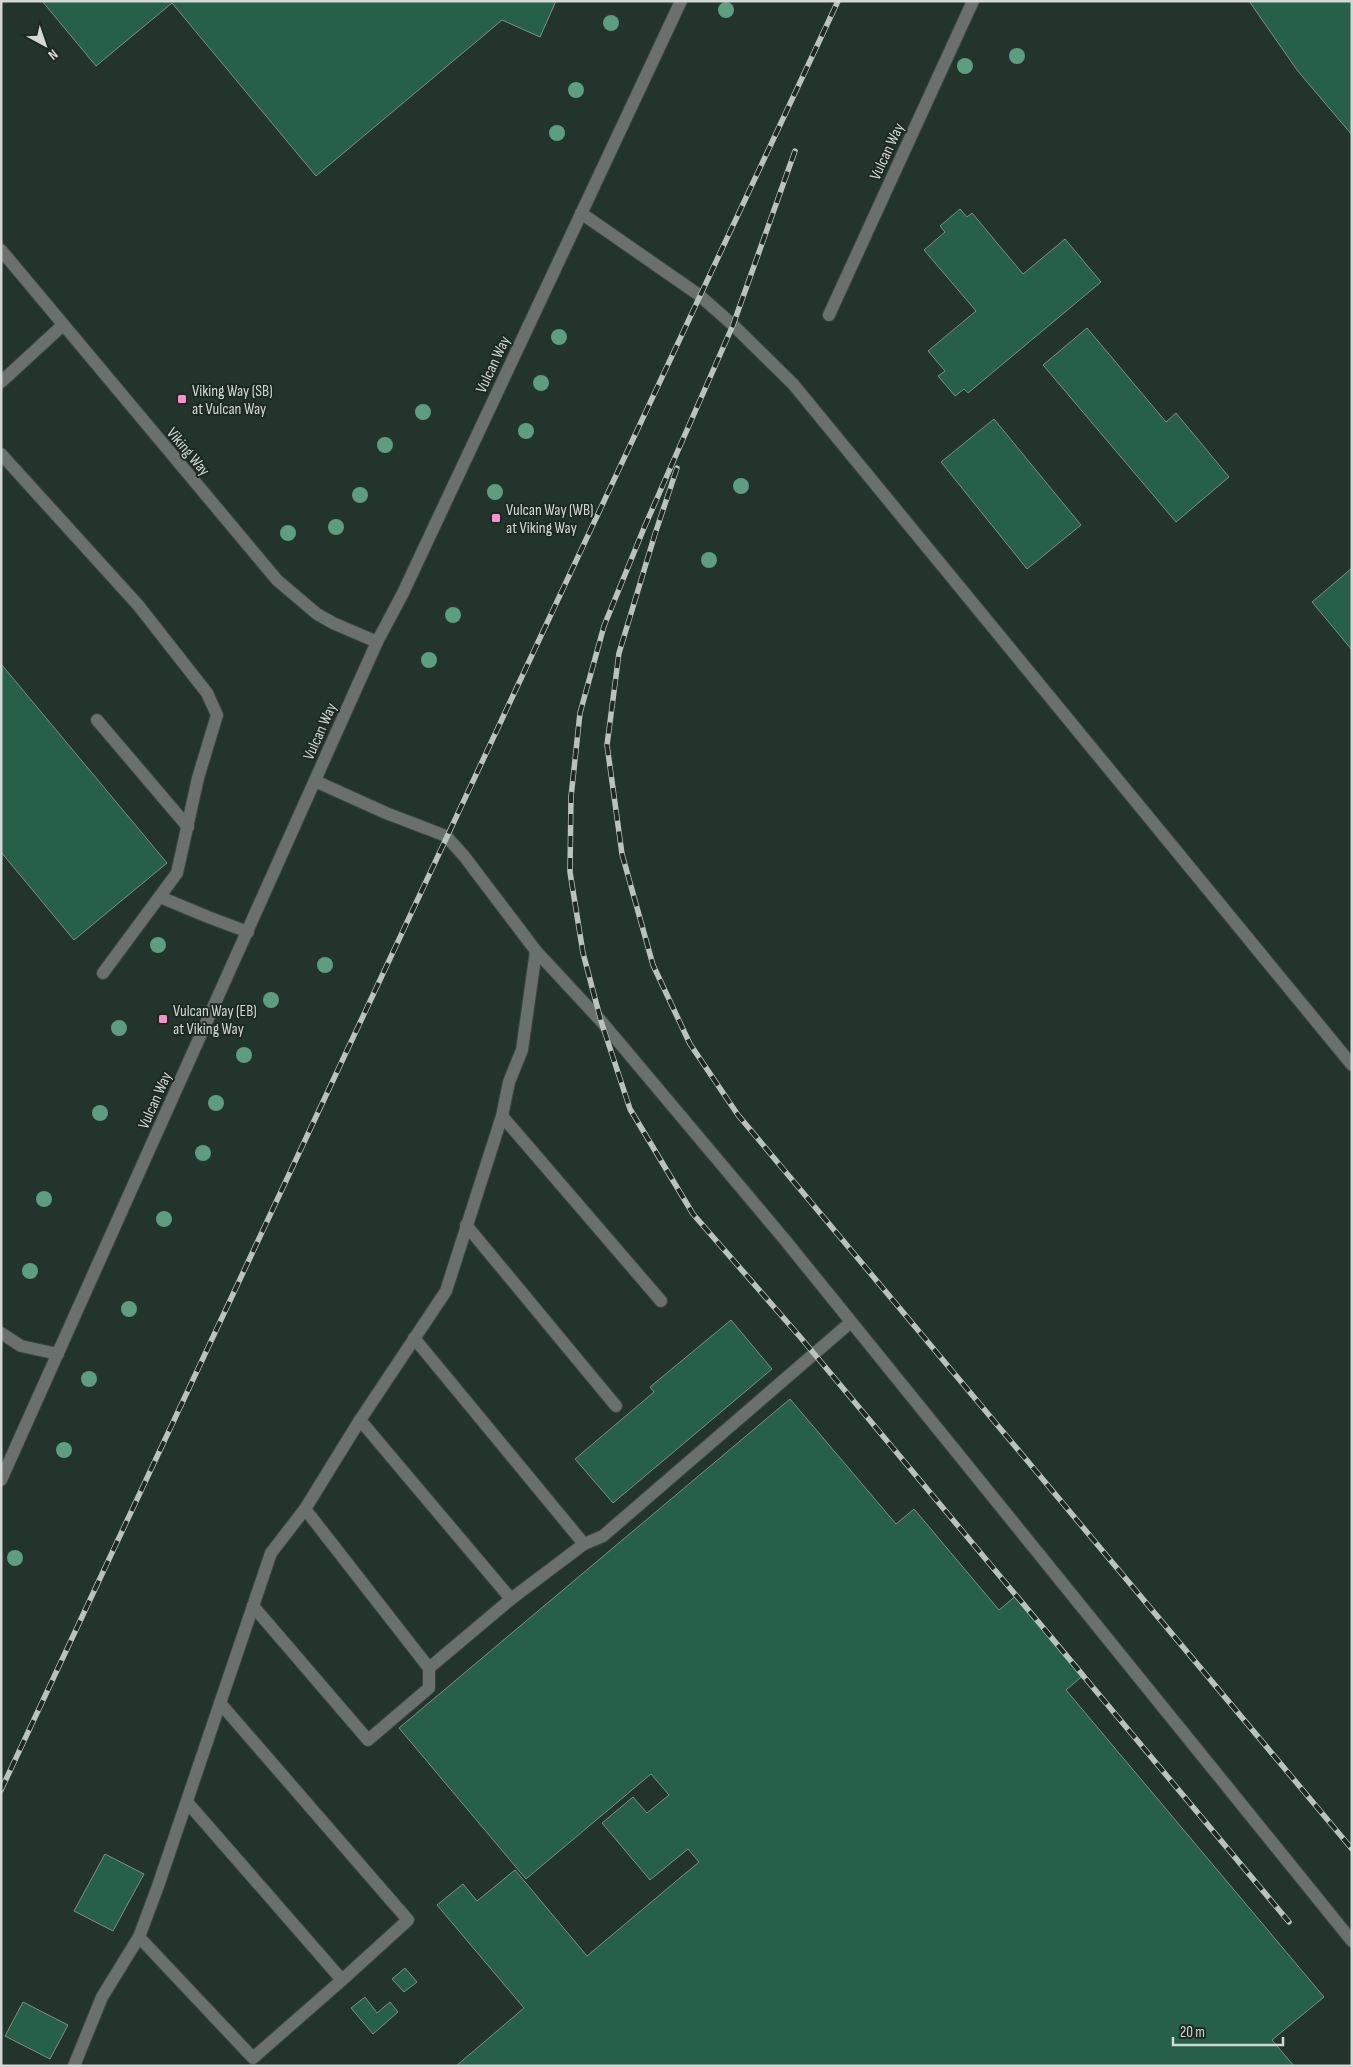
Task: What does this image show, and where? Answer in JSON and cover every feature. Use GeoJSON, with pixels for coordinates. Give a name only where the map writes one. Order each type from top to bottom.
{"type":"FeatureCollection","features":[{"type":"Feature","properties":{"kind":"street","name":"Vulcan Way"},"geometry":{"type":"LineString","coordinates":[[1,1480],[377,642],[407,584],[680,1]]}},
{"type":"Feature","properties":{"kind":"street","name":"Vulcan Way"},"geometry":{"type":"LineString","coordinates":[[829,315],[973,1]]}},
{"type":"Feature","properties":{"kind":"street"},"geometry":{"type":"LineString","coordinates":[[582,213],[699,295],[733,325],[793,384],[1352,1065]]}},
{"type":"Feature","properties":{"kind":"street","name":"Viking Way"},"geometry":{"type":"LineString","coordinates":[[1,250],[277,580],[317,614],[332,623],[377,642]]}},
{"type":"Feature","properties":{"kind":"street"},"geometry":{"type":"LineString","coordinates":[[1,382],[63,325]]}},
{"type":"Feature","properties":{"kind":"street"},"geometry":{"type":"LineString","coordinates":[[1,454],[138,605],[207,693],[217,714],[198,778],[177,873],[103,973]]}},
{"type":"Feature","properties":{"kind":"street"},"geometry":{"type":"LineString","coordinates":[[97,720],[188,827]]}},
{"type":"Feature","properties":{"kind":"street"},"geometry":{"type":"LineString","coordinates":[[315,781],[446,836],[464,856],[536,951],[601,1021],[785,1240],[1352,1941]]}},
{"type":"Feature","properties":{"kind":"street"},"geometry":{"type":"LineString","coordinates":[[160,896],[248,932]]}},
{"type":"Feature","properties":{"kind":"street"},"geometry":{"type":"LineString","coordinates":[[74,2066],[102,1997],[139,1936],[271,1553],[305,1510],[360,1420],[446,1290],[502,1116],[509,1082],[522,1050],[536,951]]}},
{"type":"Feature","properties":{"kind":"street"},"geometry":{"type":"LineString","coordinates":[[502,1116],[661,1301]]}},
{"type":"Feature","properties":{"kind":"street"},"geometry":{"type":"LineString","coordinates":[[466,1225],[616,1406]]}},
{"type":"Feature","properties":{"kind":"street"},"geometry":{"type":"LineString","coordinates":[[429,1668],[511,1599],[584,1544],[603,1536],[851,1322]]}},
{"type":"Feature","properties":{"kind":"street"},"geometry":{"type":"LineString","coordinates":[[1,1333],[21,1346],[58,1354]]}},
{"type":"Feature","properties":{"kind":"street"},"geometry":{"type":"LineString","coordinates":[[414,1338],[584,1544]]}},
{"type":"Feature","properties":{"kind":"street"},"geometry":{"type":"LineString","coordinates":[[360,1420],[511,1599]]}},
{"type":"Feature","properties":{"kind":"street"},"geometry":{"type":"LineString","coordinates":[[253,1606],[368,1740],[429,1688],[429,1668],[305,1510]]}},
{"type":"Feature","properties":{"kind":"street"},"geometry":{"type":"LineString","coordinates":[[139,1936],[249,2062],[408,1920],[220,1703]]}},
{"type":"Feature","properties":{"kind":"street"},"geometry":{"type":"LineString","coordinates":[[186,1802],[342,1980]]}},
{"type":"Feature","properties":{"kind":"shaded area"},"geometry":{"type":"Polygon","coordinates":[[[1,1],[1352,1],[1352,2066],[1,2066],[1,1]]]}},
{"type":"Feature","properties":{"kind":"building"},"geometry":{"type":"Polygon","coordinates":[[[42,1],[556,1],[540,37],[502,20],[316,176],[172,3],[96,66],[42,1]]]}},
{"type":"Feature","properties":{"kind":"building"},"geometry":{"type":"Polygon","coordinates":[[[1249,1],[1352,1],[1352,135],[1297,70],[1249,1]]]}},
{"type":"Feature","properties":{"kind":"building"},"geometry":{"type":"Polygon","coordinates":[[[960,209],[967,217],[972,213],[1023,274],[1065,239],[1101,282],[968,393],[964,389],[955,396],[938,376],[945,371],[928,351],[976,311],[924,250],[945,232],[940,226],[960,209]]]}},
{"type":"Feature","properties":{"kind":"building"},"geometry":{"type":"Polygon","coordinates":[[[1087,328],[1166,422],[1176,413],[1229,477],[1176,522],[1043,365],[1087,328]]]}},
{"type":"Feature","properties":{"kind":"building"},"geometry":{"type":"Polygon","coordinates":[[[994,419],[1081,525],[1027,569],[941,462],[994,419]]]}},
{"type":"Feature","properties":{"kind":"building"},"geometry":{"type":"Polygon","coordinates":[[[1352,568],[1352,650],[1312,602],[1352,568]]]}},
{"type":"Feature","properties":{"kind":"building"},"geometry":{"type":"Polygon","coordinates":[[[1,664],[167,863],[74,940],[1,852],[1,664]]]}},
{"type":"Feature","properties":{"kind":"building"},"geometry":{"type":"Polygon","coordinates":[[[731,1320],[772,1369],[613,1503],[575,1459],[654,1392],[650,1387],[731,1320]]]}},
{"type":"Feature","properties":{"kind":"building"},"geometry":{"type":"Polygon","coordinates":[[[790,1399],[896,1524],[914,1509],[999,1610],[1018,1594],[1085,1674],[1066,1690],[1324,1997],[1272,2040],[1294,2066],[456,2066],[524,2008],[437,1905],[463,1884],[477,1901],[515,1870],[587,1956],[699,1862],[688,1849],[650,1880],[602,1823],[633,1797],[647,1813],[669,1795],[651,1774],[526,1879],[399,1728],[790,1399]]]}},
{"type":"Feature","properties":{"kind":"building"},"geometry":{"type":"Polygon","coordinates":[[[105,1854],[144,1874],[113,1931],[74,1911],[105,1854]]]}},
{"type":"Feature","properties":{"kind":"building"},"geometry":{"type":"Polygon","coordinates":[[[405,1968],[417,1982],[404,1992],[392,1979],[405,1968]]]}},
{"type":"Feature","properties":{"kind":"building"},"geometry":{"type":"Polygon","coordinates":[[[365,1997],[377,2013],[390,2002],[398,2012],[373,2034],[351,2008],[365,1997]]]}},
{"type":"Feature","properties":{"kind":"building"},"geometry":{"type":"Polygon","coordinates":[[[23,2002],[68,2025],[50,2059],[5,2036],[23,2002]]]}},
{"type":"Feature","properties":{"kind":"railway"},"geometry":{"type":"LineString","coordinates":[[1,1790],[838,1]]}},
{"type":"Feature","properties":{"kind":"railway"},"geometry":{"type":"LineString","coordinates":[[795,151],[733,325],[644,528],[604,626],[580,713],[571,797],[570,872],[583,953],[601,1021],[630,1109],[693,1214],[801,1338],[1289,1922]]}},
{"type":"Feature","properties":{"kind":"railway"},"geometry":{"type":"LineString","coordinates":[[677,468],[619,653],[607,745],[622,854],[653,965],[690,1044],[738,1115],[1352,1849]]}},
{"type":"Feature","properties":{"kind":"place","name":"Viking Way (SB) at Vulcan Way"},"geometry":{"type":"Point","coordinates":[182,399]}},
{"type":"Feature","properties":{"kind":"place","name":"Vulcan Way (WB) at Viking Way"},"geometry":{"type":"Point","coordinates":[496,518]}},
{"type":"Feature","properties":{"kind":"place","name":"Vulcan Way (EB) at Viking Way"},"geometry":{"type":"Point","coordinates":[163,1019]}}]}
